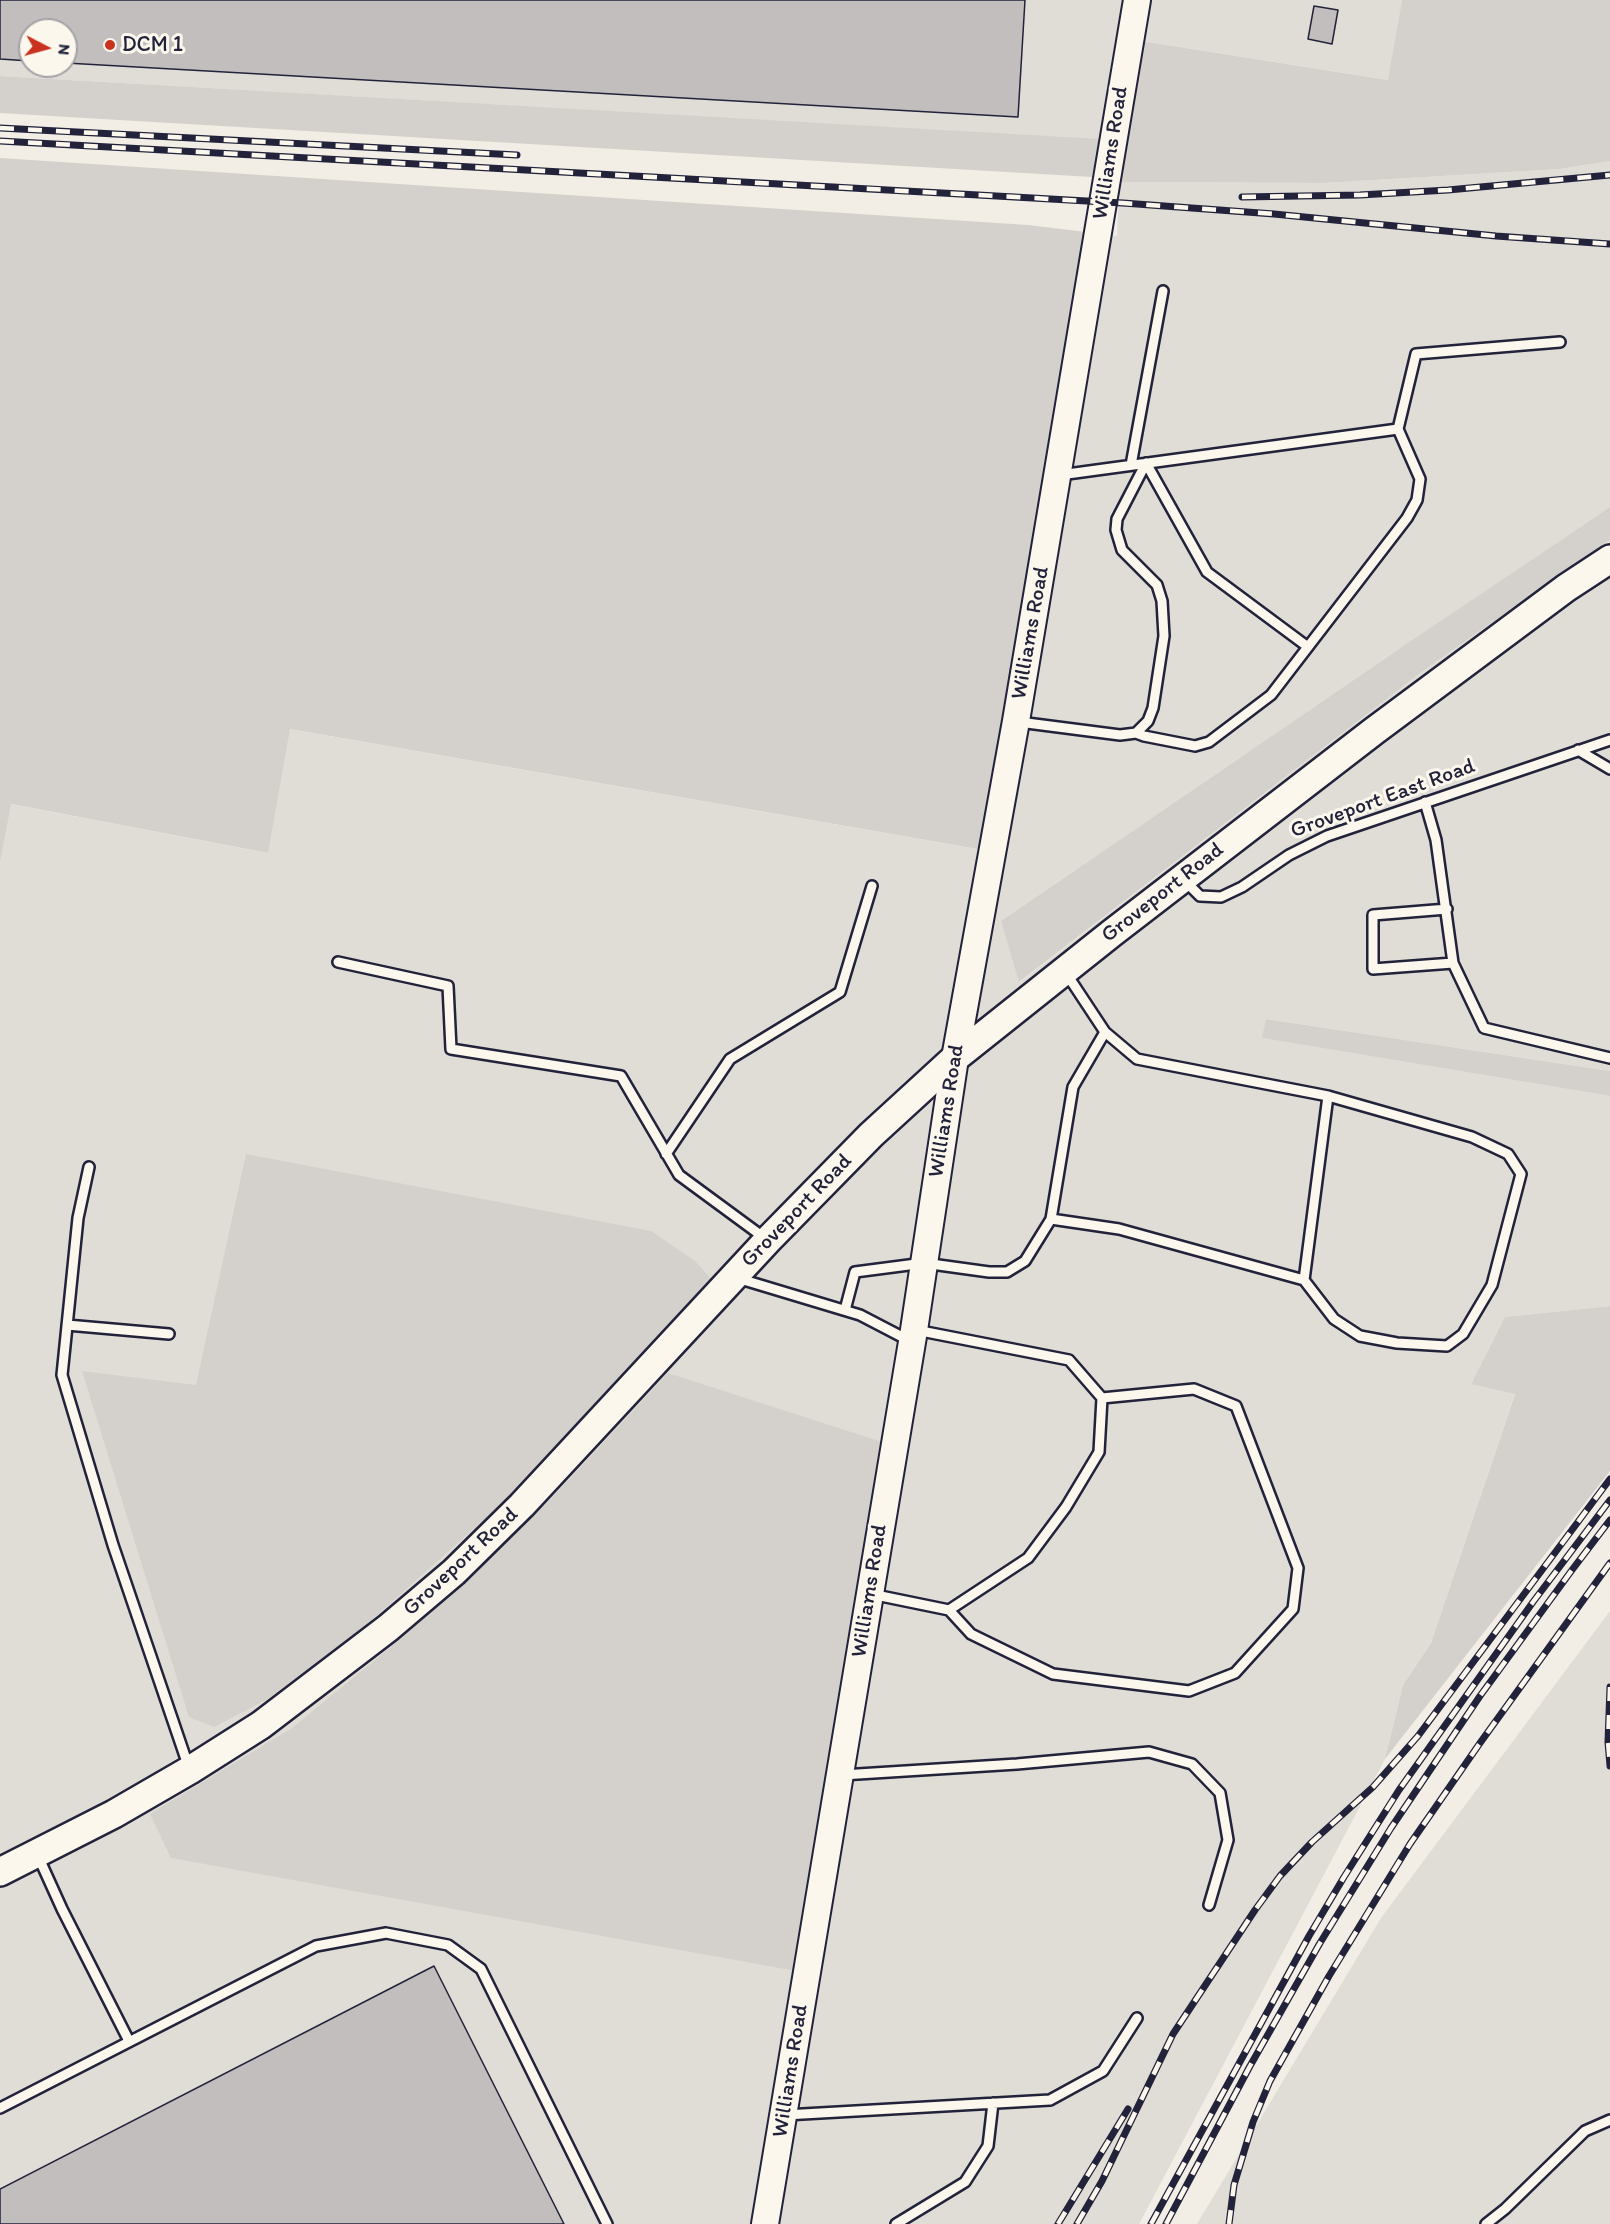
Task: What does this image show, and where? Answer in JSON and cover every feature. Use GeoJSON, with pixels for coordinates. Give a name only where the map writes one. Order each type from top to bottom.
{"type":"FeatureCollection","features":[{"type":"Feature","properties":{"kind":"main road","name":"Williams Road"},"geometry":{"type":"LineString","coordinates":[[765,2224],[913,1336],[955,1058],[1016,721],[1137,0]]}},
{"type":"Feature","properties":{"kind":"main road","name":"Groveport Road"},"geometry":{"type":"LineString","coordinates":[[0,1872],[114,1814],[190,1770],[261,1725],[388,1628],[454,1572],[585,1438],[768,1240],[871,1135],[955,1058],[1182,878],[1470,658],[1610,559]]}},
{"type":"Feature","properties":{"kind":"lane"},"geometry":{"type":"LineString","coordinates":[[1131,465],[1163,291]]}},
{"type":"Feature","properties":{"kind":"lane"},"geometry":{"type":"LineString","coordinates":[[1016,721],[1120,735],[1136,733],[1195,746],[1209,742],[1271,695],[1407,519],[1417,500],[1420,479],[1398,429],[1416,354],[1560,342]]}},
{"type":"Feature","properties":{"kind":"lane"},"geometry":{"type":"LineString","coordinates":[[1058,475],[1398,429]]}},
{"type":"Feature","properties":{"kind":"lane"},"geometry":{"type":"LineString","coordinates":[[1146,463],[1207,572],[1308,647]]}},
{"type":"Feature","properties":{"kind":"lane"},"geometry":{"type":"LineString","coordinates":[[1136,733],[1148,721],[1153,708],[1164,636],[1162,601],[1157,585],[1122,550],[1116,530],[1118,519],[1146,463]]}},
{"type":"Feature","properties":{"kind":"lane","name":"Groveport East Road"},"geometry":{"type":"LineString","coordinates":[[1182,878],[1200,896],[1221,897],[1242,887],[1289,855],[1327,836],[1610,740]]}},
{"type":"Feature","properties":{"kind":"lane"},"geometry":{"type":"LineString","coordinates":[[1578,750],[1610,769]]}},
{"type":"Feature","properties":{"kind":"lane"},"geometry":{"type":"LineString","coordinates":[[1425,802],[1436,840],[1454,963],[1484,1028],[1610,1058]]}},
{"type":"Feature","properties":{"kind":"lane"},"geometry":{"type":"LineString","coordinates":[[666,1154],[730,1059],[840,992],[872,886]]}},
{"type":"Feature","properties":{"kind":"lane"},"geometry":{"type":"LineString","coordinates":[[1447,909],[1372,915],[1373,969],[1454,963]]}},
{"type":"Feature","properties":{"kind":"lane"},"geometry":{"type":"LineString","coordinates":[[339,962],[448,986],[451,1049],[621,1076],[679,1175],[768,1240]]}},
{"type":"Feature","properties":{"kind":"lane"},"geometry":{"type":"LineString","coordinates":[[1051,1219],[1119,1229],[1304,1280],[1334,1319],[1360,1336],[1397,1343],[1447,1346],[1463,1334],[1492,1285],[1521,1174],[1508,1154],[1472,1137],[1328,1096],[1137,1059],[1105,1032],[1064,971]]}},
{"type":"Feature","properties":{"kind":"lane"},"geometry":{"type":"LineString","coordinates":[[845,1310],[855,1272],[924,1263],[989,1272],[1007,1272],[1025,1261],[1051,1219],[1073,1088],[1105,1032]]}},
{"type":"Feature","properties":{"kind":"lane"},"geometry":{"type":"LineString","coordinates":[[1304,1280],[1328,1096]]}},
{"type":"Feature","properties":{"kind":"lane"},"geometry":{"type":"LineString","coordinates":[[89,1167],[78,1218],[62,1374],[113,1545],[190,1770]]}},
{"type":"Feature","properties":{"kind":"lane"},"geometry":{"type":"LineString","coordinates":[[733,1276],[845,1310],[913,1336],[1069,1360],[1102,1398],[1099,1452],[1066,1508],[1028,1558],[949,1610]]}},
{"type":"Feature","properties":{"kind":"lane"},"geometry":{"type":"LineString","coordinates":[[67,1325],[169,1334]]}},
{"type":"Feature","properties":{"kind":"lane"},"geometry":{"type":"LineString","coordinates":[[870,1593],[949,1610],[971,1635],[1053,1674],[1189,1691],[1236,1673],[1293,1610],[1298,1568],[1236,1406],[1194,1389],[1102,1398]]}},
{"type":"Feature","properties":{"kind":"lane"},"geometry":{"type":"LineString","coordinates":[[840,1775],[1017,1764],[1149,1752],[1192,1764],[1220,1793],[1228,1840],[1209,1905]]}},
{"type":"Feature","properties":{"kind":"lane"},"geometry":{"type":"LineString","coordinates":[[37,1854],[62,1909],[129,2041]]}},
{"type":"Feature","properties":{"kind":"lane"},"geometry":{"type":"LineString","coordinates":[[0,2108],[316,1946],[386,1933],[448,1945],[481,1969],[607,2224]]}},
{"type":"Feature","properties":{"kind":"lane"},"geometry":{"type":"LineString","coordinates":[[783,2115],[1050,2100],[1103,2071],[1137,2018]]}},
{"type":"Feature","properties":{"kind":"lane"},"geometry":{"type":"LineString","coordinates":[[896,2224],[965,2182],[988,2146],[993,2103]]}},
{"type":"Feature","properties":{"kind":"lane"},"geometry":{"type":"LineString","coordinates":[[1486,2224],[1505,2209],[1585,2131],[1610,2120]]}},
{"type":"Feature","properties":{"kind":"shaded area"},"geometry":{"type":"Polygon","coordinates":[[[0,0],[1402,0],[1389,80],[1143,41],[1123,141],[35,78],[78,78],[78,18],[18,18],[18,77],[0,76],[0,0]]]}},
{"type":"Feature","properties":{"kind":"shaded area"},"geometry":{"type":"Polygon","coordinates":[[[1402,0],[1610,0],[1610,161],[1560,169],[1324,183],[1119,182],[1142,41],[1388,80],[1402,0]]]}},
{"type":"Feature","properties":{"kind":"shaded area"},"geometry":{"type":"Polygon","coordinates":[[[0,76],[1100,139],[1092,177],[0,113],[0,76]]]}},
{"type":"Feature","properties":{"kind":"shaded area"},"geometry":{"type":"Polygon","coordinates":[[[0,158],[1028,225],[1086,232],[983,850],[290,729],[268,853],[11,804],[0,863],[0,158]]]}},
{"type":"Feature","properties":{"kind":"shaded area"},"geometry":{"type":"Polygon","coordinates":[[[1610,161],[1610,507],[1001,921],[1020,982],[1427,668],[1610,540],[1610,1071],[1267,1019],[1263,1038],[1610,1096],[1610,1306],[1505,1317],[1471,1384],[1515,1393],[1431,1643],[1403,1685],[1385,1759],[1139,2224],[0,2224],[0,863],[10,804],[267,853],[289,729],[982,850],[1086,232],[1117,236],[1119,182],[1324,183],[1560,169],[1610,161]]]}},
{"type":"Feature","properties":{"kind":"shaded area"},"geometry":{"type":"Polygon","coordinates":[[[1610,507],[1610,540],[1427,668],[1019,982],[1001,921],[1610,507]]]}},
{"type":"Feature","properties":{"kind":"shaded area"},"geometry":{"type":"Polygon","coordinates":[[[1266,1019],[1610,1071],[1610,1096],[1262,1038],[1266,1019]]]}},
{"type":"Feature","properties":{"kind":"shaded area"},"geometry":{"type":"Polygon","coordinates":[[[246,1154],[651,1231],[695,1261],[711,1279],[498,1507],[366,1625],[266,1700],[214,1727],[189,1717],[82,1371],[196,1385],[246,1154]]]}},
{"type":"Feature","properties":{"kind":"shaded area"},"geometry":{"type":"Polygon","coordinates":[[[1610,1306],[1610,1471],[1385,1759],[1403,1685],[1431,1643],[1515,1394],[1471,1384],[1505,1317],[1610,1306]]]}},
{"type":"Feature","properties":{"kind":"shaded area"},"geometry":{"type":"Polygon","coordinates":[[[668,1373],[885,1443],[796,1971],[171,1858],[150,1814],[292,1728],[408,1633],[550,1500],[668,1373]]]}},
{"type":"Feature","properties":{"kind":"shaded area"},"geometry":{"type":"Polygon","coordinates":[[[1610,1611],[1610,2224],[1197,2224],[1381,1918],[1610,1611]]]}},
{"type":"Feature","properties":{"kind":"building"},"geometry":{"type":"Polygon","coordinates":[[[0,0],[1025,0],[1018,117],[78,64],[78,18],[18,18],[18,60],[0,59],[0,0]]]}},
{"type":"Feature","properties":{"kind":"building"},"geometry":{"type":"Polygon","coordinates":[[[1314,6],[1338,10],[1332,44],[1308,39],[1314,6]]]}},
{"type":"Feature","properties":{"kind":"building"},"geometry":{"type":"Polygon","coordinates":[[[434,1966],[564,2224],[0,2224],[0,2189],[434,1966]]]}},
{"type":"Feature","properties":{"kind":"railway"},"geometry":{"type":"LineString","coordinates":[[0,128],[517,155]]}},
{"type":"Feature","properties":{"kind":"railway"},"geometry":{"type":"LineString","coordinates":[[0,141],[1123,203],[1610,244]]}},
{"type":"Feature","properties":{"kind":"railway"},"geometry":{"type":"LineString","coordinates":[[1242,197],[1360,195],[1448,190],[1610,175]]}},
{"type":"Feature","properties":{"kind":"railway"},"geometry":{"type":"LineString","coordinates":[[1077,2224],[1102,2181],[1173,2034],[1255,1910],[1280,1876],[1312,1842],[1373,1787],[1418,1736],[1610,1479]]}},
{"type":"Feature","properties":{"kind":"railway"},"geometry":{"type":"LineString","coordinates":[[1151,2224],[1309,1936],[1399,1790],[1533,1602],[1610,1500]]}},
{"type":"Feature","properties":{"kind":"railway"},"geometry":{"type":"LineString","coordinates":[[1166,2224],[1250,2066],[1320,1943],[1391,1828],[1480,1696],[1610,1520]]}},
{"type":"Feature","properties":{"kind":"railway"},"geometry":{"type":"LineString","coordinates":[[1229,2224],[1234,2185],[1253,2122],[1270,2081],[1329,1976],[1410,1844],[1610,1563]]}},
{"type":"Feature","properties":{"kind":"railway"},"geometry":{"type":"LineString","coordinates":[[1610,1687],[1608,1742],[1610,1766]]}},
{"type":"Feature","properties":{"kind":"railway"},"geometry":{"type":"LineString","coordinates":[[1058,2224],[1128,2109]]}},
{"type":"Feature","properties":{"kind":"place","name":"DCM 1"},"geometry":{"type":"Point","coordinates":[110,45]}}]}
